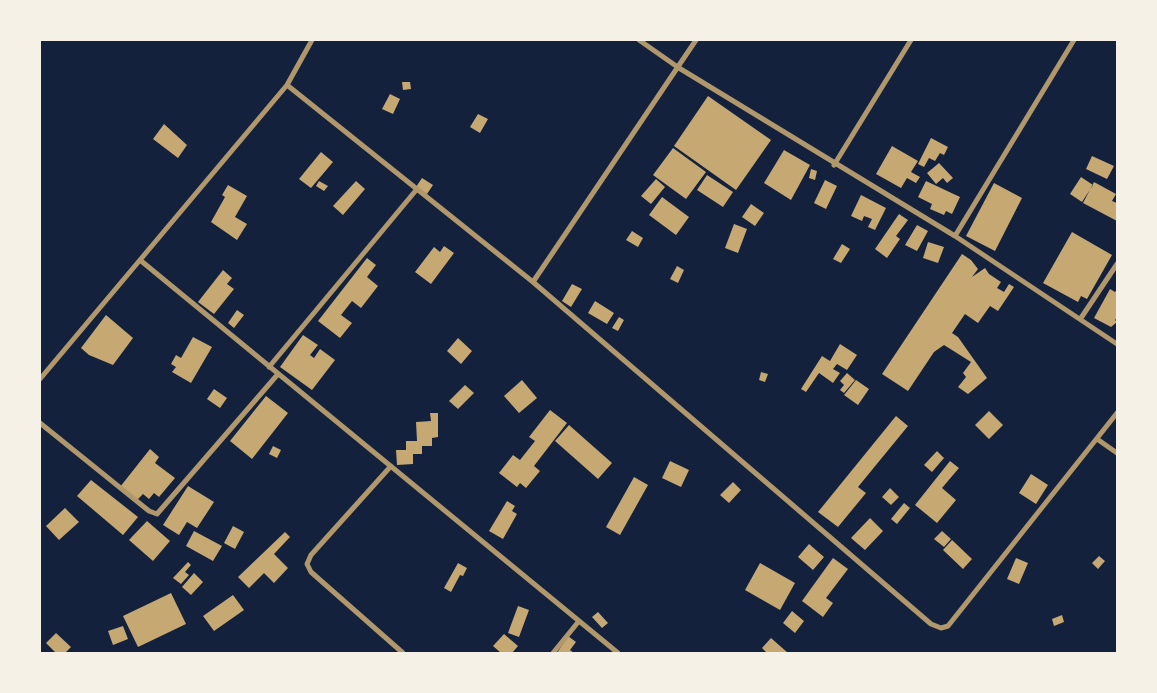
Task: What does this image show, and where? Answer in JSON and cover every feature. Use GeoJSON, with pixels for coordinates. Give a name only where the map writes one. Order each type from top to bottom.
{"type":"FeatureCollection","features":[{"type":"Feature","properties":{"kind":"street"},"geometry":{"type":"LineString","coordinates":[[40,379],[287,85],[312,40]]}},
{"type":"Feature","properties":{"kind":"street"},"geometry":{"type":"LineString","coordinates":[[639,40],[679,68],[834,165],[955,236],[1081,318],[1117,344]]}},
{"type":"Feature","properties":{"kind":"street"},"geometry":{"type":"LineString","coordinates":[[533,282],[679,68],[696,40]]}},
{"type":"Feature","properties":{"kind":"street"},"geometry":{"type":"LineString","coordinates":[[834,165],[911,40]]}},
{"type":"Feature","properties":{"kind":"street"},"geometry":{"type":"LineString","coordinates":[[955,236],[1074,40]]}},
{"type":"Feature","properties":{"kind":"street"},"geometry":{"type":"LineString","coordinates":[[287,85],[533,282],[932,624],[941,628],[948,626],[1117,413]]}},
{"type":"Feature","properties":{"kind":"street"},"geometry":{"type":"LineString","coordinates":[[269,367],[417,189]]}},
{"type":"Feature","properties":{"kind":"street"},"geometry":{"type":"LineString","coordinates":[[140,260],[618,653]]}},
{"type":"Feature","properties":{"kind":"street"},"geometry":{"type":"LineString","coordinates":[[1081,318],[1117,264]]}},
{"type":"Feature","properties":{"kind":"street"},"geometry":{"type":"LineString","coordinates":[[40,423],[149,511],[157,514],[278,374]]}},
{"type":"Feature","properties":{"kind":"street"},"geometry":{"type":"LineString","coordinates":[[1096,439],[1117,453]]}},
{"type":"Feature","properties":{"kind":"street"},"geometry":{"type":"LineString","coordinates":[[390,466],[311,555],[307,564],[311,572],[403,653]]}},
{"type":"Feature","properties":{"kind":"street"},"geometry":{"type":"LineString","coordinates":[[553,653],[578,621]]}},
{"type":"Feature","properties":{"kind":"building"},"geometry":{"type":"Polygon","coordinates":[[[402,82],[410,82],[411,89],[403,90],[402,82]]]}},
{"type":"Feature","properties":{"kind":"building"},"geometry":{"type":"Polygon","coordinates":[[[390,94],[400,99],[393,114],[382,109],[390,94]]]}},
{"type":"Feature","properties":{"kind":"building"},"geometry":{"type":"Polygon","coordinates":[[[708,96],[771,140],[736,190],[674,146],[708,96]]]}},
{"type":"Feature","properties":{"kind":"building"},"geometry":{"type":"Polygon","coordinates":[[[478,114],[488,119],[480,133],[470,127],[478,114]]]}},
{"type":"Feature","properties":{"kind":"building"},"geometry":{"type":"Polygon","coordinates":[[[164,124],[187,145],[178,158],[153,139],[164,124]]]}},
{"type":"Feature","properties":{"kind":"building"},"geometry":{"type":"Polygon","coordinates":[[[931,138],[948,147],[944,155],[940,153],[935,161],[929,158],[924,167],[918,164],[931,138]]]}},
{"type":"Feature","properties":{"kind":"building"},"geometry":{"type":"Polygon","coordinates":[[[892,146],[918,161],[911,172],[920,177],[916,183],[907,178],[901,188],[876,174],[892,146]]]}},
{"type":"Feature","properties":{"kind":"building"},"geometry":{"type":"Polygon","coordinates":[[[673,148],[706,172],[686,199],[653,175],[673,148]]]}},
{"type":"Feature","properties":{"kind":"building"},"geometry":{"type":"Polygon","coordinates":[[[784,150],[810,165],[791,200],[764,183],[784,150]]]}},
{"type":"Feature","properties":{"kind":"building"},"geometry":{"type":"Polygon","coordinates":[[[321,152],[333,162],[311,188],[299,179],[321,152]]]}},
{"type":"Feature","properties":{"kind":"building"},"geometry":{"type":"Polygon","coordinates":[[[1092,156],[1114,166],[1107,179],[1086,169],[1092,156]]]}},
{"type":"Feature","properties":{"kind":"building"},"geometry":{"type":"Polygon","coordinates":[[[939,163],[953,178],[947,183],[943,178],[936,184],[927,173],[939,163]]]}},
{"type":"Feature","properties":{"kind":"building"},"geometry":{"type":"Polygon","coordinates":[[[811,169],[817,171],[815,180],[809,178],[811,169]]]}},
{"type":"Feature","properties":{"kind":"building"},"geometry":{"type":"Polygon","coordinates":[[[707,175],[733,192],[723,207],[697,190],[707,175]]]}},
{"type":"Feature","properties":{"kind":"building"},"geometry":{"type":"Polygon","coordinates":[[[1081,177],[1093,185],[1082,202],[1070,194],[1081,177]]]}},
{"type":"Feature","properties":{"kind":"building"},"geometry":{"type":"Polygon","coordinates":[[[422,178],[433,185],[427,194],[416,187],[422,178]]]}},
{"type":"Feature","properties":{"kind":"building"},"geometry":{"type":"Polygon","coordinates":[[[656,179],[665,187],[651,204],[641,196],[656,179]]]}},
{"type":"Feature","properties":{"kind":"building"},"geometry":{"type":"Polygon","coordinates":[[[825,180],[837,186],[826,209],[814,203],[825,180]]]}},
{"type":"Feature","properties":{"kind":"building"},"geometry":{"type":"Polygon","coordinates":[[[319,181],[328,186],[324,191],[316,186],[319,181]]]}},
{"type":"Feature","properties":{"kind":"building"},"geometry":{"type":"Polygon","coordinates":[[[356,181],[365,189],[343,215],[333,206],[356,181]]]}},
{"type":"Feature","properties":{"kind":"building"},"geometry":{"type":"Polygon","coordinates":[[[926,181],[960,197],[952,214],[946,211],[944,215],[930,209],[932,204],[918,197],[926,181]]]}},
{"type":"Feature","properties":{"kind":"building"},"geometry":{"type":"Polygon","coordinates":[[[1094,182],[1116,194],[1112,201],[1117,203],[1117,221],[1083,203],[1094,182]]]}},
{"type":"Feature","properties":{"kind":"building"},"geometry":{"type":"Polygon","coordinates":[[[994,183],[1022,198],[995,251],[966,236],[994,183]]]}},
{"type":"Feature","properties":{"kind":"building"},"geometry":{"type":"Polygon","coordinates":[[[228,185],[247,196],[235,217],[247,224],[237,240],[211,222],[225,197],[222,195],[228,185]]]}},
{"type":"Feature","properties":{"kind":"building"},"geometry":{"type":"Polygon","coordinates":[[[861,195],[886,208],[875,230],[868,227],[872,219],[864,216],[862,221],[851,216],[861,195]]]}},
{"type":"Feature","properties":{"kind":"building"},"geometry":{"type":"Polygon","coordinates":[[[662,197],[689,217],[676,235],[649,215],[662,197]]]}},
{"type":"Feature","properties":{"kind":"building"},"geometry":{"type":"Polygon","coordinates":[[[751,204],[764,213],[755,226],[742,217],[751,204]]]}},
{"type":"Feature","properties":{"kind":"building"},"geometry":{"type":"Polygon","coordinates":[[[899,214],[908,220],[896,236],[900,239],[887,258],[875,249],[899,214]]]}},
{"type":"Feature","properties":{"kind":"building"},"geometry":{"type":"Polygon","coordinates":[[[734,224],[747,229],[738,253],[725,248],[734,224]]]}},
{"type":"Feature","properties":{"kind":"building"},"geometry":{"type":"Polygon","coordinates":[[[917,225],[928,231],[917,251],[905,245],[917,225]]]}},
{"type":"Feature","properties":{"kind":"building"},"geometry":{"type":"Polygon","coordinates":[[[632,231],[643,238],[638,247],[626,240],[632,231]]]}},
{"type":"Feature","properties":{"kind":"building"},"geometry":{"type":"Polygon","coordinates":[[[1072,232],[1112,255],[1087,299],[1081,296],[1078,302],[1043,283],[1072,232]]]}},
{"type":"Feature","properties":{"kind":"building"},"geometry":{"type":"Polygon","coordinates":[[[928,242],[944,247],[938,263],[923,258],[928,242]]]}},
{"type":"Feature","properties":{"kind":"building"},"geometry":{"type":"Polygon","coordinates":[[[842,244],[850,249],[841,263],[833,259],[842,244]]]}},
{"type":"Feature","properties":{"kind":"building"},"geometry":{"type":"Polygon","coordinates":[[[444,246],[454,253],[431,284],[415,272],[434,247],[440,252],[444,246]]]}},
{"type":"Feature","properties":{"kind":"building"},"geometry":{"type":"Polygon","coordinates":[[[962,254],[971,260],[978,269],[972,277],[985,268],[989,274],[1001,282],[997,288],[1004,292],[1009,284],[1014,287],[998,311],[990,306],[978,323],[965,314],[952,333],[958,337],[987,378],[968,394],[958,387],[966,377],[963,373],[971,362],[944,345],[934,352],[908,391],[882,374],[962,254]]]}},
{"type":"Feature","properties":{"kind":"building"},"geometry":{"type":"Polygon","coordinates":[[[367,258],[376,265],[367,277],[378,286],[361,308],[352,301],[341,315],[352,323],[340,338],[318,321],[367,258]]]}},
{"type":"Feature","properties":{"kind":"building"},"geometry":{"type":"Polygon","coordinates":[[[677,266],[684,270],[678,283],[670,279],[677,266]]]}},
{"type":"Feature","properties":{"kind":"building"},"geometry":{"type":"Polygon","coordinates":[[[223,270],[232,278],[227,284],[234,289],[214,314],[198,302],[223,270]]]}},
{"type":"Feature","properties":{"kind":"building"},"geometry":{"type":"Polygon","coordinates":[[[572,284],[582,289],[571,307],[562,301],[572,284]]]}},
{"type":"Feature","properties":{"kind":"building"},"geometry":{"type":"Polygon","coordinates":[[[1110,289],[1115,292],[1117,290],[1117,318],[1115,320],[1117,322],[1111,327],[1094,318],[1110,289]]]}},
{"type":"Feature","properties":{"kind":"building"},"geometry":{"type":"Polygon","coordinates":[[[595,301],[614,313],[607,324],[588,313],[595,301]]]}},
{"type":"Feature","properties":{"kind":"building"},"geometry":{"type":"Polygon","coordinates":[[[237,310],[244,315],[234,328],[228,323],[237,310]]]}},
{"type":"Feature","properties":{"kind":"building"},"geometry":{"type":"Polygon","coordinates":[[[106,315],[133,338],[113,365],[89,355],[81,348],[106,315]]]}},
{"type":"Feature","properties":{"kind":"building"},"geometry":{"type":"Polygon","coordinates":[[[619,317],[624,320],[618,331],[612,328],[619,317]]]}},
{"type":"Feature","properties":{"kind":"building"},"geometry":{"type":"Polygon","coordinates":[[[303,335],[318,345],[310,355],[314,358],[320,349],[335,360],[312,390],[280,367],[303,335]]]}},
{"type":"Feature","properties":{"kind":"building"},"geometry":{"type":"Polygon","coordinates":[[[193,337],[212,347],[191,383],[172,372],[176,367],[171,364],[176,355],[181,358],[193,337]]]}},
{"type":"Feature","properties":{"kind":"building"},"geometry":{"type":"Polygon","coordinates":[[[458,338],[472,351],[461,364],[447,351],[458,338]]]}},
{"type":"Feature","properties":{"kind":"building"},"geometry":{"type":"Polygon","coordinates":[[[840,344],[857,355],[847,370],[837,364],[833,369],[840,373],[833,383],[819,373],[806,392],[801,389],[822,356],[830,361],[840,344]]]}},
{"type":"Feature","properties":{"kind":"building"},"geometry":{"type":"Polygon","coordinates":[[[761,372],[768,374],[765,382],[759,380],[761,372]]]}},
{"type":"Feature","properties":{"kind":"building"},"geometry":{"type":"Polygon","coordinates":[[[847,373],[855,380],[844,393],[840,390],[844,385],[840,381],[847,373]]]}},
{"type":"Feature","properties":{"kind":"building"},"geometry":{"type":"Polygon","coordinates":[[[522,380],[537,398],[519,413],[504,396],[522,380]]]}},
{"type":"Feature","properties":{"kind":"building"},"geometry":{"type":"Polygon","coordinates":[[[856,380],[869,389],[858,405],[844,395],[856,380]]]}},
{"type":"Feature","properties":{"kind":"building"},"geometry":{"type":"Polygon","coordinates":[[[465,385],[474,393],[458,409],[449,401],[465,385]]]}},
{"type":"Feature","properties":{"kind":"building"},"geometry":{"type":"Polygon","coordinates":[[[214,389],[227,398],[220,408],[207,399],[214,389]]]}},
{"type":"Feature","properties":{"kind":"building"},"geometry":{"type":"Polygon","coordinates":[[[266,396],[288,413],[252,459],[230,441],[266,396]]]}},
{"type":"Feature","properties":{"kind":"building"},"geometry":{"type":"Polygon","coordinates":[[[550,410],[567,423],[534,466],[540,471],[526,488],[520,483],[517,487],[499,473],[513,455],[520,460],[535,441],[529,437],[550,410]]]}},
{"type":"Feature","properties":{"kind":"building"},"geometry":{"type":"Polygon","coordinates":[[[989,411],[1003,425],[989,439],[975,425],[989,411]]]}},
{"type":"Feature","properties":{"kind":"building"},"geometry":{"type":"Polygon","coordinates":[[[430,413],[438,413],[438,437],[432,438],[432,446],[422,446],[422,454],[413,454],[413,464],[397,465],[396,450],[406,450],[406,441],[417,441],[416,422],[431,421],[430,413]]]}},
{"type":"Feature","properties":{"kind":"building"},"geometry":{"type":"Polygon","coordinates":[[[896,416],[908,426],[858,487],[866,493],[838,527],[818,512],[896,416]]]}},
{"type":"Feature","properties":{"kind":"building"},"geometry":{"type":"Polygon","coordinates":[[[569,425],[612,463],[598,479],[555,441],[569,425]]]}},
{"type":"Feature","properties":{"kind":"building"},"geometry":{"type":"Polygon","coordinates":[[[273,446],[281,450],[277,458],[269,454],[273,446]]]}},
{"type":"Feature","properties":{"kind":"building"},"geometry":{"type":"Polygon","coordinates":[[[150,449],[159,457],[155,463],[175,478],[159,497],[154,493],[149,499],[143,494],[137,500],[120,487],[150,449]]]}},
{"type":"Feature","properties":{"kind":"building"},"geometry":{"type":"Polygon","coordinates":[[[937,451],[944,458],[932,472],[924,465],[937,451]]]}},
{"type":"Feature","properties":{"kind":"building"},"geometry":{"type":"Polygon","coordinates":[[[670,461],[689,470],[681,487],[662,478],[670,461]]]}},
{"type":"Feature","properties":{"kind":"building"},"geometry":{"type":"Polygon","coordinates":[[[950,461],[959,468],[942,488],[956,500],[937,523],[915,505],[950,461]]]}},
{"type":"Feature","properties":{"kind":"building"},"geometry":{"type":"Polygon","coordinates":[[[1031,474],[1048,485],[1036,504],[1019,493],[1031,474]]]}},
{"type":"Feature","properties":{"kind":"building"},"geometry":{"type":"Polygon","coordinates":[[[634,477],[648,485],[620,535],[606,527],[634,477]]]}},
{"type":"Feature","properties":{"kind":"building"},"geometry":{"type":"Polygon","coordinates":[[[91,480],[138,517],[123,535],[77,496],[91,480]]]}},
{"type":"Feature","properties":{"kind":"building"},"geometry":{"type":"Polygon","coordinates":[[[733,482],[741,490],[729,503],[720,495],[733,482]]]}},
{"type":"Feature","properties":{"kind":"building"},"geometry":{"type":"Polygon","coordinates":[[[188,486],[214,502],[197,528],[187,522],[179,535],[163,525],[188,486]]]}},
{"type":"Feature","properties":{"kind":"building"},"geometry":{"type":"Polygon","coordinates":[[[890,488],[899,497],[891,505],[882,497],[890,488]]]}},
{"type":"Feature","properties":{"kind":"building"},"geometry":{"type":"Polygon","coordinates":[[[507,501],[515,506],[512,511],[517,514],[503,539],[489,531],[507,501]]]}},
{"type":"Feature","properties":{"kind":"building"},"geometry":{"type":"Polygon","coordinates":[[[904,503],[910,508],[897,524],[891,519],[904,503]]]}},
{"type":"Feature","properties":{"kind":"building"},"geometry":{"type":"Polygon","coordinates":[[[65,508],[79,522],[59,540],[46,526],[65,508]]]}},
{"type":"Feature","properties":{"kind":"building"},"geometry":{"type":"Polygon","coordinates":[[[870,518],[883,531],[865,550],[851,538],[870,518]]]}},
{"type":"Feature","properties":{"kind":"building"},"geometry":{"type":"Polygon","coordinates":[[[147,521],[170,541],[153,561],[129,540],[147,521]]]}},
{"type":"Feature","properties":{"kind":"building"},"geometry":{"type":"Polygon","coordinates":[[[233,526],[244,532],[235,549],[224,543],[233,526]]]}},
{"type":"Feature","properties":{"kind":"building"},"geometry":{"type":"Polygon","coordinates":[[[194,531],[222,546],[213,561],[186,546],[194,531]]]}},
{"type":"Feature","properties":{"kind":"building"},"geometry":{"type":"Polygon","coordinates":[[[942,531],[951,539],[944,547],[934,539],[942,531]]]}},
{"type":"Feature","properties":{"kind":"building"},"geometry":{"type":"Polygon","coordinates":[[[285,532],[290,537],[274,554],[288,568],[274,583],[264,573],[249,588],[238,577],[285,532]]]}},
{"type":"Feature","properties":{"kind":"building"},"geometry":{"type":"Polygon","coordinates":[[[952,540],[972,559],[963,569],[943,550],[952,540]]]}},
{"type":"Feature","properties":{"kind":"building"},"geometry":{"type":"Polygon","coordinates":[[[809,544],[824,557],[813,570],[798,557],[809,544]]]}},
{"type":"Feature","properties":{"kind":"building"},"geometry":{"type":"Polygon","coordinates":[[[1099,556],[1105,561],[1098,569],[1092,563],[1099,556]]]}},
{"type":"Feature","properties":{"kind":"building"},"geometry":{"type":"Polygon","coordinates":[[[833,558],[848,569],[826,598],[833,603],[823,617],[802,601],[833,558]]]}},
{"type":"Feature","properties":{"kind":"building"},"geometry":{"type":"Polygon","coordinates":[[[1016,558],[1028,563],[1019,584],[1007,579],[1016,558]]]}},
{"type":"Feature","properties":{"kind":"building"},"geometry":{"type":"Polygon","coordinates":[[[188,562],[191,565],[185,572],[189,575],[181,584],[173,578],[188,562]]]}},
{"type":"Feature","properties":{"kind":"building"},"geometry":{"type":"Polygon","coordinates":[[[458,563],[467,568],[463,576],[460,575],[451,592],[444,588],[458,563]]]}},
{"type":"Feature","properties":{"kind":"building"},"geometry":{"type":"Polygon","coordinates":[[[760,563],[795,583],[780,610],[745,590],[760,563]]]}},
{"type":"Feature","properties":{"kind":"building"},"geometry":{"type":"Polygon","coordinates":[[[194,573],[203,582],[191,595],[182,587],[194,573]]]}},
{"type":"Feature","properties":{"kind":"building"},"geometry":{"type":"Polygon","coordinates":[[[171,593],[186,624],[138,647],[123,616],[171,593]]]}},
{"type":"Feature","properties":{"kind":"building"},"geometry":{"type":"Polygon","coordinates":[[[233,595],[244,610],[214,631],[203,616],[233,595]]]}},
{"type":"Feature","properties":{"kind":"building"},"geometry":{"type":"Polygon","coordinates":[[[518,606],[529,610],[519,637],[508,633],[518,606]]]}},
{"type":"Feature","properties":{"kind":"building"},"geometry":{"type":"Polygon","coordinates":[[[792,611],[804,621],[795,633],[783,623],[792,611]]]}},
{"type":"Feature","properties":{"kind":"building"},"geometry":{"type":"Polygon","coordinates":[[[598,612],[608,623],[602,628],[592,617],[598,612]]]}},
{"type":"Feature","properties":{"kind":"building"},"geometry":{"type":"Polygon","coordinates":[[[1062,615],[1064,622],[1054,626],[1052,619],[1062,615]]]}},
{"type":"Feature","properties":{"kind":"building"},"geometry":{"type":"Polygon","coordinates":[[[123,626],[128,639],[113,645],[108,631],[123,626]]]}},
{"type":"Feature","properties":{"kind":"building"},"geometry":{"type":"Polygon","coordinates":[[[56,633],[71,647],[65,653],[56,653],[46,643],[56,633]]]}},
{"type":"Feature","properties":{"kind":"building"},"geometry":{"type":"Polygon","coordinates":[[[504,634],[518,646],[512,653],[501,653],[493,646],[504,634]]]}},
{"type":"Feature","properties":{"kind":"building"},"geometry":{"type":"Polygon","coordinates":[[[568,636],[576,642],[570,650],[574,653],[557,653],[568,636]]]}},
{"type":"Feature","properties":{"kind":"building"},"geometry":{"type":"Polygon","coordinates":[[[771,638],[788,653],[767,653],[762,648],[771,638]]]}}]}
